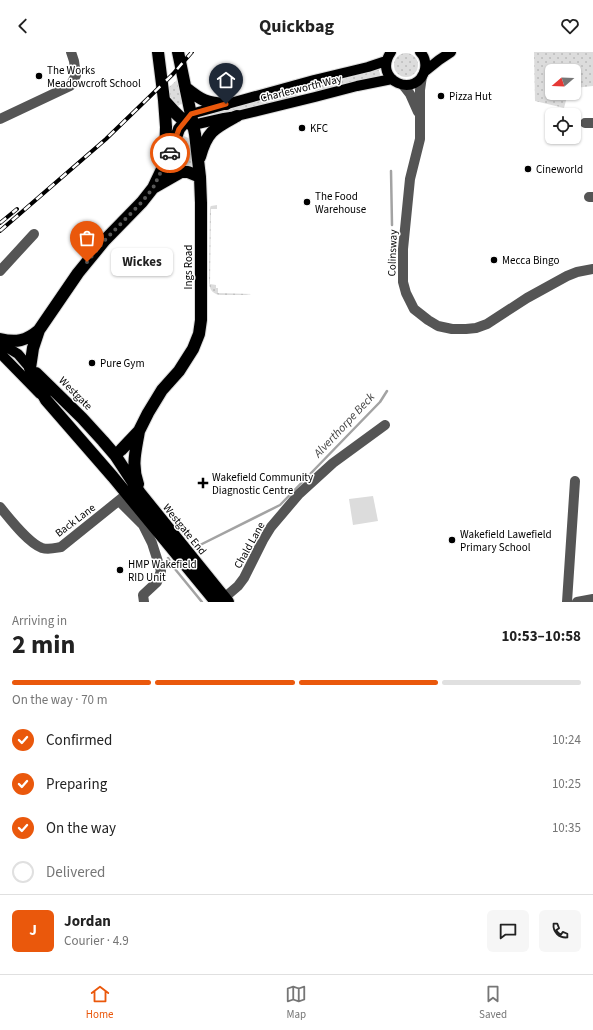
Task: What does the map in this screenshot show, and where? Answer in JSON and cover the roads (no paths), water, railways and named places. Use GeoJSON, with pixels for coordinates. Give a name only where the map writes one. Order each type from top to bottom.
{"type":"FeatureCollection","features":[{"type":"Feature","properties":{"kind":"highway"},"geometry":{"type":"LineString","coordinates":[[158,52],[166,127],[165,162]]}},
{"type":"Feature","properties":{"kind":"highway","name":"Ings Road"},"geometry":{"type":"LineString","coordinates":[[115,455],[139,430],[162,390],[176,375],[194,349],[200,330],[201,203],[199,162],[189,120],[186,88],[178,52]]}},
{"type":"Feature","properties":{"kind":"highway"},"geometry":{"type":"LineString","coordinates":[[186,88],[204,101],[209,103],[226,104]]}},
{"type":"Feature","properties":{"kind":"highway"},"geometry":{"type":"LineString","coordinates":[[0,339],[17,341],[22,340],[31,337],[39,330],[78,273],[105,240],[142,202],[153,188],[173,146],[179,129],[189,120],[176,114],[164,100]]}},
{"type":"Feature","properties":{"kind":"highway"},"geometry":{"type":"LineString","coordinates":[[199,162],[203,145],[209,134],[237,116]]}},
{"type":"Feature","properties":{"kind":"highway"},"geometry":{"type":"LineString","coordinates":[[153,188],[181,172],[188,172],[200,177]]}},
{"type":"Feature","properties":{"kind":"highway"},"geometry":{"type":"LineString","coordinates":[[39,330],[33,348],[30,368],[46,400],[92,452],[100,456],[115,455]]}},
{"type":"Feature","properties":{"kind":"highway","name":"Westgate"},"geometry":{"type":"LineString","coordinates":[[30,368],[82,418],[115,455],[125,470]]}},
{"type":"Feature","properties":{"kind":"highway"},"geometry":{"type":"LineString","coordinates":[[139,430],[134,466],[140,493]]}},
{"type":"Feature","properties":{"kind":"highway","name":"Westgate End"},"geometry":{"type":"LineString","coordinates":[[92,452],[113,477],[123,498],[223,601]]}},
{"type":"Feature","properties":{"kind":"highway","name":"Westgate End"},"geometry":{"type":"LineString","coordinates":[[125,470],[140,493],[223,601]]}},
{"type":"Feature","properties":{"kind":"main road"},"geometry":{"type":"LineString","coordinates":[[420,52],[425,60],[426,66],[423,74]]}},
{"type":"Feature","properties":{"kind":"main road"},"geometry":{"type":"LineString","coordinates":[[389,57],[386,68],[392,80],[403,85],[410,85],[416,82],[439,60],[451,52]]}},
{"type":"Feature","properties":{"kind":"main road","name":"Charlesworth Way"},"geometry":{"type":"LineString","coordinates":[[189,120],[226,104],[368,67],[389,57]]}},
{"type":"Feature","properties":{"kind":"main road","name":"Charlesworth Way"},"geometry":{"type":"LineString","coordinates":[[189,120],[237,116],[357,86],[392,80]]}},
{"type":"Feature","properties":{"kind":"main road","name":"Westgate"},"geometry":{"type":"LineString","coordinates":[[0,343],[18,354],[30,368]]}},
{"type":"Feature","properties":{"kind":"main road"},"geometry":{"type":"LineString","coordinates":[[0,353],[46,400]]}},
{"type":"Feature","properties":{"kind":"street"},"geometry":{"type":"LineString","coordinates":[[0,119],[70,86],[76,75],[71,52]]}},
{"type":"Feature","properties":{"kind":"street","name":"Colinsway"},"geometry":{"type":"LineString","coordinates":[[423,74],[420,90],[420,139],[410,179],[403,249],[403,282],[406,293],[414,309],[438,326],[452,329],[476,328],[487,324],[567,276],[577,272],[593,269]]}},
{"type":"Feature","properties":{"kind":"street","name":"Colinsway"},"geometry":{"type":"LineString","coordinates":[[403,85],[412,98],[420,117]]}},
{"type":"Feature","properties":{"kind":"street"},"geometry":{"type":"LineString","coordinates":[[0,271],[34,234]]}},
{"type":"Feature","properties":{"kind":"street","name":"Chald Lane"},"geometry":{"type":"LineString","coordinates":[[223,601],[244,578],[271,527],[300,494],[333,463],[385,425]]}},
{"type":"Feature","properties":{"kind":"street"},"geometry":{"type":"LineString","coordinates":[[567,602],[575,481]]}},
{"type":"Feature","properties":{"kind":"street","name":"Back Lane"},"geometry":{"type":"LineString","coordinates":[[0,507],[21,532],[32,542],[43,548],[51,549],[61,547],[123,498]]}},
{"type":"Feature","properties":{"kind":"street"},"geometry":{"type":"LineString","coordinates":[[144,520],[160,571],[157,582],[143,595],[144,602]]}},
{"type":"Feature","properties":{"kind":"street"},"geometry":{"type":"LineString","coordinates":[[577,602],[593,599]]}},
{"type":"Feature","properties":{"kind":"waterway","name":"Alverthorpe Beck"},"geometry":{"type":"LineString","coordinates":[[391,171],[392,225]]}},
{"type":"Feature","properties":{"kind":"waterway","name":"Alverthorpe Beck"},"geometry":{"type":"LineString","coordinates":[[194,548],[280,505],[380,402],[387,391]]}},
{"type":"Feature","properties":{"kind":"waterway","name":"Alverthorpe Beck"},"geometry":{"type":"LineString","coordinates":[[168,558],[202,602]]}},
{"type":"Feature","properties":{"kind":"railway"},"geometry":{"type":"LineString","coordinates":[[0,231],[106,139],[173,74],[192,52]]}},
{"type":"Feature","properties":{"kind":"railway"},"geometry":{"type":"LineString","coordinates":[[0,223],[17,209]]}},
{"type":"Feature","properties":{"kind":"place","name":"The Works Meadowcroft School"},"geometry":{"type":"Point","coordinates":[39,76]}},
{"type":"Feature","properties":{"kind":"place","name":"Pizza Hut"},"geometry":{"type":"Point","coordinates":[441,96]}},
{"type":"Feature","properties":{"kind":"place","name":"KFC"},"geometry":{"type":"Point","coordinates":[302,128]}},
{"type":"Feature","properties":{"kind":"place","name":"Cineworld"},"geometry":{"type":"Point","coordinates":[528,169]}},
{"type":"Feature","properties":{"kind":"place","name":"The Food Warehouse"},"geometry":{"type":"Point","coordinates":[307,202]}},
{"type":"Feature","properties":{"kind":"place","name":"Mecca Bingo"},"geometry":{"type":"Point","coordinates":[494,260]}},
{"type":"Feature","properties":{"kind":"place","name":"Wickes"},"geometry":{"type":"Point","coordinates":[87,262]}},
{"type":"Feature","properties":{"kind":"place","name":"Pure Gym"},"geometry":{"type":"Point","coordinates":[92,363]}},
{"type":"Feature","properties":{"kind":"place","name":"Wakefield Community Diagnostic Centre"},"geometry":{"type":"Point","coordinates":[203,483]}},
{"type":"Feature","properties":{"kind":"place","name":"Wakefield Lawefield Primary School"},"geometry":{"type":"Point","coordinates":[452,540]}},
{"type":"Feature","properties":{"kind":"place","name":"HMP Wakefield RID Unit"},"geometry":{"type":"Point","coordinates":[120,570]}}]}
